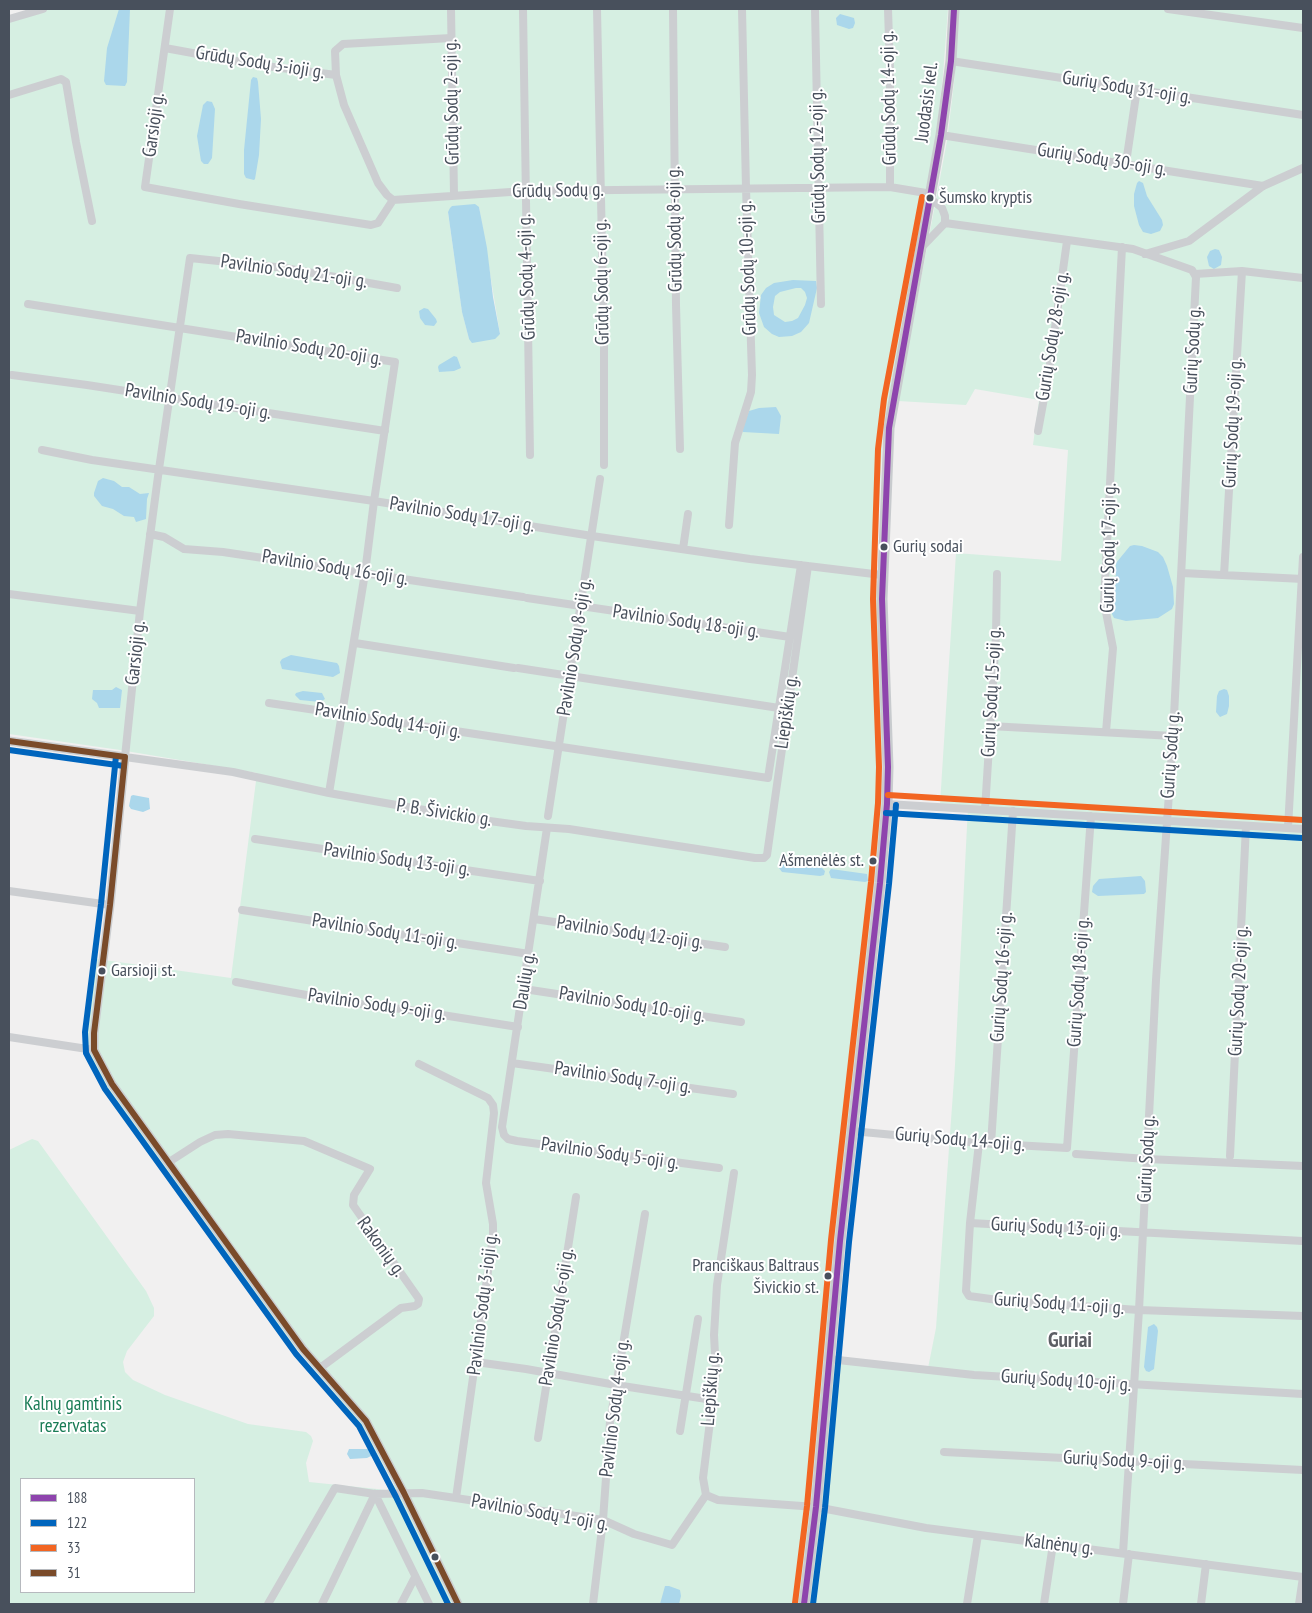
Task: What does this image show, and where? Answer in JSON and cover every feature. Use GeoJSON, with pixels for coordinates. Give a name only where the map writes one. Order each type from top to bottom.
{"type":"FeatureCollection","features":[{"type":"Feature","properties":{"kind":"main road","name":"Juodasis kel."},"geometry":{"type":"LineString","coordinates":[[922,247],[942,135],[951,61],[954,9]]}},
{"type":"Feature","properties":{"kind":"main road"},"geometry":{"type":"LineString","coordinates":[[804,1604],[816,1507],[852,1131],[881,881],[887,804],[888,767],[882,575],[889,428],[922,247]]}},
{"type":"Feature","properties":{"kind":"street"},"geometry":{"type":"LineString","coordinates":[[9,19],[43,9]]}},
{"type":"Feature","properties":{"kind":"street","name":"Garsioji g."},"geometry":{"type":"LineString","coordinates":[[170,9],[145,187],[370,225],[378,223],[393,200]]}},
{"type":"Feature","properties":{"kind":"street","name":"Grūdų Sodų 2-oji g."},"geometry":{"type":"LineString","coordinates":[[451,9],[454,195]]}},
{"type":"Feature","properties":{"kind":"street","name":"Grūdų Sodų 4-oji g."},"geometry":{"type":"LineString","coordinates":[[523,9],[530,455]]}},
{"type":"Feature","properties":{"kind":"street","name":"Grūdų Sodų 6-oji g."},"geometry":{"type":"LineString","coordinates":[[597,9],[604,465]]}},
{"type":"Feature","properties":{"kind":"street","name":"Grūdų Sodų 8-oji g."},"geometry":{"type":"LineString","coordinates":[[673,9],[680,449]]}},
{"type":"Feature","properties":{"kind":"street","name":"Grūdų Sodų 10-oji g."},"geometry":{"type":"LineString","coordinates":[[729,525],[735,443],[751,392],[752,380],[742,9]]}},
{"type":"Feature","properties":{"kind":"street","name":"Grūdų Sodų 12-oji g."},"geometry":{"type":"LineString","coordinates":[[816,9],[821,304]]}},
{"type":"Feature","properties":{"kind":"street","name":"Grūdų Sodų 14-oji g."},"geometry":{"type":"LineString","coordinates":[[888,9],[890,188]]}},
{"type":"Feature","properties":{"kind":"street"},"geometry":{"type":"LineString","coordinates":[[1168,9],[1303,28]]}},
{"type":"Feature","properties":{"kind":"street"},"geometry":{"type":"LineString","coordinates":[[336,75],[335,51],[343,44],[451,38]]}},
{"type":"Feature","properties":{"kind":"street","name":"Grūdų Sodų 3-ioji g."},"geometry":{"type":"LineString","coordinates":[[164,48],[258,65],[336,75],[344,105],[378,183],[393,200]]}},
{"type":"Feature","properties":{"kind":"street","name":"Gurių Sodų 31-oji g."},"geometry":{"type":"LineString","coordinates":[[951,61],[1303,115]]}},
{"type":"Feature","properties":{"kind":"street"},"geometry":{"type":"LineString","coordinates":[[9,95],[61,79],[66,82],[92,221]]}},
{"type":"Feature","properties":{"kind":"street"},"geometry":{"type":"LineString","coordinates":[[1126,163],[1137,89]]}},
{"type":"Feature","properties":{"kind":"street","name":"Gurių Sodų 30-oji g."},"geometry":{"type":"LineString","coordinates":[[942,135],[1263,186]]}},
{"type":"Feature","properties":{"kind":"street"},"geometry":{"type":"LineString","coordinates":[[1145,254],[1189,241],[1263,186],[1303,168]]}},
{"type":"Feature","properties":{"kind":"street","name":"Grūdų Sodų g."},"geometry":{"type":"LineString","coordinates":[[393,200],[525,191],[819,187],[890,188],[931,196]]}},
{"type":"Feature","properties":{"kind":"street"},"geometry":{"type":"LineString","coordinates":[[922,247],[945,223],[942,208],[931,196]]}},
{"type":"Feature","properties":{"kind":"street"},"geometry":{"type":"LineString","coordinates":[[945,223],[1122,247],[1182,266],[1196,274],[1242,272],[1303,278]]}},
{"type":"Feature","properties":{"kind":"street","name":"Gurių Sodų 28-oji g."},"geometry":{"type":"LineString","coordinates":[[1038,431],[1049,371],[1067,241]]}},
{"type":"Feature","properties":{"kind":"street","name":"Gurių Sodų 17-oji g."},"geometry":{"type":"LineString","coordinates":[[1106,732],[1113,648],[1104,602],[1122,247]]}},
{"type":"Feature","properties":{"kind":"street","name":"Garsioji g."},"geometry":{"type":"LineString","coordinates":[[94,1050],[94,1033],[110,905],[140,611],[168,398],[190,258]]}},
{"type":"Feature","properties":{"kind":"street","name":"Pavilnio Sodų 21-oji g."},"geometry":{"type":"LineString","coordinates":[[190,258],[285,268],[397,288]]}},
{"type":"Feature","properties":{"kind":"street","name":"Gurių Sodų 19-oji g."},"geometry":{"type":"LineString","coordinates":[[1224,575],[1242,272]]}},
{"type":"Feature","properties":{"kind":"street","name":"Gurių Sodų g."},"geometry":{"type":"LineString","coordinates":[[1123,1604],[1156,980],[1182,573],[1196,274]]}},
{"type":"Feature","properties":{"kind":"street","name":"Pavilnio Sodų 20-oji g."},"geometry":{"type":"LineString","coordinates":[[28,304],[395,362],[365,573],[329,793]]}},
{"type":"Feature","properties":{"kind":"street","name":"Pavilnio Sodų 19-oji g."},"geometry":{"type":"LineString","coordinates":[[12,375],[384,431]]}},
{"type":"Feature","properties":{"kind":"street","name":"Pavilnio Sodų 17-oji g."},"geometry":{"type":"LineString","coordinates":[[42,450],[92,460],[374,501],[592,536],[882,575]]}},
{"type":"Feature","properties":{"kind":"street","name":"Pavilnio Sodų 8-oji g."},"geometry":{"type":"LineString","coordinates":[[548,816],[600,478]]}},
{"type":"Feature","properties":{"kind":"street"},"geometry":{"type":"LineString","coordinates":[[684,549],[688,514]]}},
{"type":"Feature","properties":{"kind":"street","name":"Pavilnio Sodų 16-oji g."},"geometry":{"type":"LineString","coordinates":[[150,534],[164,537],[184,549],[223,552],[581,606]]}},
{"type":"Feature","properties":{"kind":"street"},"geometry":{"type":"LineString","coordinates":[[1288,828],[1303,557]]}},
{"type":"Feature","properties":{"kind":"street"},"geometry":{"type":"LineString","coordinates":[[354,643],[779,708],[804,566]]}},
{"type":"Feature","properties":{"kind":"street","name":"Liepiškių g."},"geometry":{"type":"LineString","coordinates":[[764,858],[767,855],[804,566]]}},
{"type":"Feature","properties":{"kind":"street"},"geometry":{"type":"LineString","coordinates":[[1182,573],[1303,579]]}},
{"type":"Feature","properties":{"kind":"street","name":"Gurių Sodų 15-oji g."},"geometry":{"type":"LineString","coordinates":[[985,810],[997,574]]}},
{"type":"Feature","properties":{"kind":"street"},"geometry":{"type":"LineString","coordinates":[[9,594],[140,611]]}},
{"type":"Feature","properties":{"kind":"street","name":"Pavilnio Sodų 18-oji g."},"geometry":{"type":"LineString","coordinates":[[581,606],[790,637]]}},
{"type":"Feature","properties":{"kind":"street","name":"Pavilnio Sodų 14-oji g."},"geometry":{"type":"LineString","coordinates":[[269,703],[768,778],[779,708]]}},
{"type":"Feature","properties":{"kind":"street"},"geometry":{"type":"LineString","coordinates":[[990,726],[1173,736]]}},
{"type":"Feature","properties":{"kind":"street"},"geometry":{"type":"LineString","coordinates":[[9,741],[125,757]]}},
{"type":"Feature","properties":{"kind":"street","name":"P. B. Šivickio g."},"geometry":{"type":"LineString","coordinates":[[125,757],[233,772],[329,793],[475,819],[569,829],[764,858]]}},
{"type":"Feature","properties":{"kind":"street"},"geometry":{"type":"LineString","coordinates":[[887,804],[1303,829]]}},
{"type":"Feature","properties":{"kind":"street","name":"Gurių Sodų 16-oji g."},"geometry":{"type":"LineString","coordinates":[[991,1144],[1013,811]]}},
{"type":"Feature","properties":{"kind":"street","name":"Gurių Sodų 18-oji g."},"geometry":{"type":"LineString","coordinates":[[1067,1148],[1091,816]]}},
{"type":"Feature","properties":{"kind":"street","name":"Gurių Sodų 20-oji g."},"geometry":{"type":"LineString","coordinates":[[1230,1156],[1246,826]]}},
{"type":"Feature","properties":{"kind":"street","name":"Daulių g."},"geometry":{"type":"LineString","coordinates":[[504,1135],[502,1127],[547,828]]}},
{"type":"Feature","properties":{"kind":"street","name":"Pavilnio Sodų 13-oji g."},"geometry":{"type":"LineString","coordinates":[[255,839],[540,881]]}},
{"type":"Feature","properties":{"kind":"street"},"geometry":{"type":"LineString","coordinates":[[9,890],[110,905]]}},
{"type":"Feature","properties":{"kind":"street","name":"Pavilnio Sodų 11-oji g."},"geometry":{"type":"LineString","coordinates":[[242,910],[529,954]]}},
{"type":"Feature","properties":{"kind":"street","name":"Pavilnio Sodų 12-oji g."},"geometry":{"type":"LineString","coordinates":[[534,919],[725,947]]}},
{"type":"Feature","properties":{"kind":"street","name":"Pavilnio Sodų 9-oji g."},"geometry":{"type":"LineString","coordinates":[[236,982],[344,1002],[418,1011],[518,1027]]}},
{"type":"Feature","properties":{"kind":"street","name":"Pavilnio Sodų 10-oji g."},"geometry":{"type":"LineString","coordinates":[[524,989],[741,1022]]}},
{"type":"Feature","properties":{"kind":"street"},"geometry":{"type":"LineString","coordinates":[[9,1038],[94,1050],[112,1084],[303,1349],[366,1421],[404,1493],[458,1604]]}},
{"type":"Feature","properties":{"kind":"street","name":"Pavilnio Sodų 7-oji g."},"geometry":{"type":"LineString","coordinates":[[512,1063],[733,1094]]}},
{"type":"Feature","properties":{"kind":"street","name":"Pavilnio Sodų 3-ioji g."},"geometry":{"type":"LineString","coordinates":[[419,1064],[488,1098],[493,1105],[494,1125],[486,1183],[493,1224],[493,1236],[456,1498]]}},
{"type":"Feature","properties":{"kind":"street","name":"Gurių Sodų 14-oji g."},"geometry":{"type":"LineString","coordinates":[[852,1131],[991,1144],[1067,1148]]}},
{"type":"Feature","properties":{"kind":"street","name":"Rakonių g."},"geometry":{"type":"LineString","coordinates":[[169,1162],[200,1142],[215,1135],[228,1134],[304,1141],[370,1169],[354,1195],[353,1205],[419,1299],[418,1304],[401,1308],[320,1368]]}},
{"type":"Feature","properties":{"kind":"street","name":"Pavilnio Sodų 5-oji g."},"geometry":{"type":"LineString","coordinates":[[504,1135],[508,1139],[517,1141],[719,1168]]}},
{"type":"Feature","properties":{"kind":"street","name":"Gurių Sodų 11-oji g."},"geometry":{"type":"LineString","coordinates":[[979,1143],[970,1223],[966,1291],[969,1296],[1004,1301],[1139,1310],[1303,1316]]}},
{"type":"Feature","properties":{"kind":"street"},"geometry":{"type":"LineString","coordinates":[[1076,1154],[1303,1166]]}},
{"type":"Feature","properties":{"kind":"street","name":"Liepiškių g."},"geometry":{"type":"LineString","coordinates":[[706,1495],[703,1478],[716,1373],[714,1335],[717,1285],[734,1173]]}},
{"type":"Feature","properties":{"kind":"street","name":"Pavilnio Sodų 6-oji g."},"geometry":{"type":"LineString","coordinates":[[538,1438],[576,1197]]}},
{"type":"Feature","properties":{"kind":"street","name":"Pavilnio Sodų 4-oji g."},"geometry":{"type":"LineString","coordinates":[[593,1604],[603,1520],[610,1422],[644,1214]]}},
{"type":"Feature","properties":{"kind":"street","name":"Gurių Sodų 13-oji g."},"geometry":{"type":"LineString","coordinates":[[970,1223],[1303,1242]]}},
{"type":"Feature","properties":{"kind":"street"},"geometry":{"type":"LineString","coordinates":[[680,1432],[698,1319]]}},
{"type":"Feature","properties":{"kind":"street","name":"Gurių Sodų 10-oji g."},"geometry":{"type":"LineString","coordinates":[[829,1359],[974,1375],[1303,1394]]}},
{"type":"Feature","properties":{"kind":"street"},"geometry":{"type":"LineString","coordinates":[[476,1362],[713,1400]]}},
{"type":"Feature","properties":{"kind":"street","name":"Gurių Sodų 9-oji g."},"geometry":{"type":"LineString","coordinates":[[944,1452],[1303,1470]]}},
{"type":"Feature","properties":{"kind":"street","name":"Pavilnio Sodų 1-oji g."},"geometry":{"type":"LineString","coordinates":[[268,1604],[334,1488],[375,1494],[422,1493],[603,1520],[634,1534],[672,1545],[706,1495]]}},
{"type":"Feature","properties":{"kind":"street"},"geometry":{"type":"LineString","coordinates":[[375,1494],[429,1604]]}},
{"type":"Feature","properties":{"kind":"street"},"geometry":{"type":"LineString","coordinates":[[322,1604],[375,1494]]}},
{"type":"Feature","properties":{"kind":"street"},"geometry":{"type":"LineString","coordinates":[[706,1495],[718,1500],[816,1507]]}},
{"type":"Feature","properties":{"kind":"street","name":"Kalnėnų g."},"geometry":{"type":"LineString","coordinates":[[816,1507],[926,1528],[1303,1577]]}},
{"type":"Feature","properties":{"kind":"street"},"geometry":{"type":"LineString","coordinates":[[967,1604],[978,1535]]}},
{"type":"Feature","properties":{"kind":"street"},"geometry":{"type":"LineString","coordinates":[[1044,1604],[1053,1544]]}},
{"type":"Feature","properties":{"kind":"street"},"geometry":{"type":"LineString","coordinates":[[1201,1604],[1206,1564]]}},
{"type":"Feature","properties":{"kind":"street"},"geometry":{"type":"LineString","coordinates":[[401,1604],[415,1577]]}},
{"type":"Feature","properties":{"kind":"street"},"geometry":{"type":"LineString","coordinates":[[1299,1604],[1303,1577]]}},
{"type":"Feature","properties":{"kind":"green space","name":"Kalnų gamtinis rezervatas"},"geometry":{"type":"Polygon","coordinates":[[[34,9],[948,9],[936,137],[883,432],[876,566],[882,722],[882,814],[814,1486],[800,1604],[9,1604],[9,1150],[32,1139],[38,1141],[146,1291],[154,1308],[154,1316],[127,1351],[123,1362],[125,1372],[133,1380],[165,1395],[248,1424],[306,1432],[313,1441],[306,1463],[309,1482],[387,1490],[394,1485],[362,1426],[289,1340],[89,1062],[86,1044],[97,959],[231,978],[257,773],[9,734],[9,16],[34,9]],[[479,207],[448,212],[462,311],[469,339],[500,334],[479,207]]]}},
{"type":"Feature","properties":{"kind":"green space"},"geometry":{"type":"Polygon","coordinates":[[[959,9],[1303,9],[1303,1604],[808,1604],[834,1356],[928,1368],[936,1328],[955,1065],[968,806],[940,804],[956,553],[1061,561],[1068,450],[1033,445],[1039,400],[975,389],[966,405],[898,401],[947,141],[954,83],[959,9]]]}},
{"type":"Feature","properties":{"kind":"water"},"geometry":{"type":"Polygon","coordinates":[[[119,9],[130,9],[127,82],[125,86],[106,85],[104,81],[107,48],[119,9]]]}},
{"type":"Feature","properties":{"kind":"water"},"geometry":{"type":"Polygon","coordinates":[[[840,14],[854,18],[853,28],[849,29],[837,25],[836,18],[840,14]]]}},
{"type":"Feature","properties":{"kind":"water"},"geometry":{"type":"Polygon","coordinates":[[[253,77],[257,78],[258,82],[261,119],[259,155],[254,180],[246,178],[244,174],[244,150],[251,80],[253,77]]]}},
{"type":"Feature","properties":{"kind":"water"},"geometry":{"type":"Polygon","coordinates":[[[207,101],[212,102],[215,109],[212,158],[208,164],[204,164],[201,161],[197,136],[203,105],[207,101]]]}},
{"type":"Feature","properties":{"kind":"water"},"geometry":{"type":"Polygon","coordinates":[[[1139,181],[1143,183],[1147,196],[1162,220],[1163,225],[1160,231],[1151,234],[1143,232],[1134,206],[1134,194],[1139,181]]]}},
{"type":"Feature","properties":{"kind":"water"},"geometry":{"type":"Polygon","coordinates":[[[475,204],[479,207],[487,248],[500,334],[495,339],[472,343],[469,339],[462,312],[448,212],[452,206],[475,204]]]}},
{"type":"Feature","properties":{"kind":"water"},"geometry":{"type":"Polygon","coordinates":[[[1219,250],[1222,257],[1221,265],[1214,269],[1209,266],[1207,257],[1210,251],[1219,250]]]}},
{"type":"Feature","properties":{"kind":"water"},"geometry":{"type":"Polygon","coordinates":[[[793,280],[816,281],[817,288],[809,323],[801,332],[792,336],[779,337],[772,334],[764,327],[759,313],[761,295],[766,288],[774,283],[793,280]],[[801,288],[780,292],[775,296],[774,315],[785,322],[798,318],[807,298],[801,288]]]}},
{"type":"Feature","properties":{"kind":"water"},"geometry":{"type":"Polygon","coordinates":[[[424,308],[428,309],[436,319],[437,322],[434,326],[425,325],[420,318],[419,311],[424,308]]]}},
{"type":"Feature","properties":{"kind":"water"},"geometry":{"type":"Polygon","coordinates":[[[454,356],[457,357],[461,368],[454,371],[439,372],[439,365],[454,356]]]}},
{"type":"Feature","properties":{"kind":"water"},"geometry":{"type":"Polygon","coordinates":[[[776,407],[781,416],[779,434],[743,432],[742,429],[749,411],[759,408],[776,407]]]}},
{"type":"Feature","properties":{"kind":"water"},"geometry":{"type":"Polygon","coordinates":[[[103,478],[114,481],[122,487],[129,487],[140,494],[149,493],[146,519],[136,522],[134,517],[124,516],[113,509],[102,506],[94,496],[94,493],[98,481],[103,478]]]}},
{"type":"Feature","properties":{"kind":"water"},"geometry":{"type":"Polygon","coordinates":[[[1134,545],[1158,552],[1163,557],[1167,566],[1173,587],[1174,604],[1172,609],[1158,618],[1126,621],[1114,618],[1112,614],[1112,584],[1116,575],[1116,563],[1130,546],[1134,545]]]}},
{"type":"Feature","properties":{"kind":"water"},"geometry":{"type":"Polygon","coordinates":[[[291,655],[337,663],[340,673],[333,677],[282,669],[280,662],[291,655]]]}},
{"type":"Feature","properties":{"kind":"water"},"geometry":{"type":"Polygon","coordinates":[[[116,687],[122,690],[120,708],[99,708],[92,699],[93,690],[112,690],[116,687]]]}},
{"type":"Feature","properties":{"kind":"water"},"geometry":{"type":"Polygon","coordinates":[[[1227,690],[1229,696],[1229,706],[1227,714],[1220,717],[1216,712],[1217,696],[1219,691],[1227,690]]]}},
{"type":"Feature","properties":{"kind":"water"},"geometry":{"type":"Polygon","coordinates":[[[303,691],[322,693],[325,699],[320,702],[300,700],[295,695],[303,691]]]}},
{"type":"Feature","properties":{"kind":"water"},"geometry":{"type":"Polygon","coordinates":[[[131,796],[149,798],[150,809],[143,812],[131,809],[129,806],[131,796]]]}},
{"type":"Feature","properties":{"kind":"water"},"geometry":{"type":"Polygon","coordinates":[[[780,863],[822,868],[825,871],[824,875],[820,876],[782,872],[779,868],[780,863]]]}},
{"type":"Feature","properties":{"kind":"water"},"geometry":{"type":"Polygon","coordinates":[[[831,869],[867,874],[868,881],[831,878],[829,872],[831,869]]]}},
{"type":"Feature","properties":{"kind":"water"},"geometry":{"type":"Polygon","coordinates":[[[1141,876],[1145,881],[1146,892],[1144,894],[1098,896],[1092,892],[1093,886],[1099,879],[1141,876]]]}},
{"type":"Feature","properties":{"kind":"water"},"geometry":{"type":"Polygon","coordinates":[[[1154,1324],[1158,1331],[1154,1369],[1149,1372],[1144,1367],[1148,1327],[1154,1324]]]}},
{"type":"Feature","properties":{"kind":"water"},"geometry":{"type":"Polygon","coordinates":[[[349,1449],[370,1449],[373,1455],[367,1458],[350,1459],[347,1454],[349,1449]]]}},
{"type":"Feature","properties":{"kind":"water"},"geometry":{"type":"Polygon","coordinates":[[[665,1586],[680,1590],[679,1604],[660,1604],[665,1586]]]}},
{"type":"Feature","properties":{"kind":"transit line","name":"188"},"geometry":{"type":"LineString","coordinates":[[804,1604],[816,1507],[840,1241],[887,804],[888,767],[882,599],[889,428],[941,135],[951,61],[954,9]]}},
{"type":"Feature","properties":{"kind":"transit line","name":"33"},"geometry":{"type":"LineString","coordinates":[[795,1603],[807,1506],[831,1240],[878,803],[879,767],[873,599],[878,449],[884,399],[922,197]]}},
{"type":"Feature","properties":{"kind":"transit line","name":"31"},"geometry":{"type":"LineString","coordinates":[[9,741],[125,757]]}},
{"type":"Feature","properties":{"kind":"transit line","name":"122"},"geometry":{"type":"LineString","coordinates":[[9,750],[124,766]]}},
{"type":"Feature","properties":{"kind":"transit line","name":"122"},"geometry":{"type":"LineString","coordinates":[[116,756],[101,904],[85,1032],[86,1053],[105,1089],[296,1354],[359,1426],[448,1604]]}},
{"type":"Feature","properties":{"kind":"transit line","name":"31"},"geometry":{"type":"LineString","coordinates":[[125,757],[110,905],[94,1033],[94,1050],[112,1084],[303,1349],[366,1421],[404,1493],[458,1604]]}},
{"type":"Feature","properties":{"kind":"transit line","name":"33"},"geometry":{"type":"LineString","coordinates":[[888,795],[1303,820]]}},
{"type":"Feature","properties":{"kind":"transit line","name":"122"},"geometry":{"type":"LineString","coordinates":[[813,1604],[825,1508],[849,1242],[896,805]]}},
{"type":"Feature","properties":{"kind":"transit line","name":"122"},"geometry":{"type":"LineString","coordinates":[[886,813],[1302,838]]}},
{"type":"Feature","properties":{"kind":"place","name":"Šumsko kryptis"},"geometry":{"type":"Point","coordinates":[930,198]}},
{"type":"Feature","properties":{"kind":"place","name":"Gurių sodai"},"geometry":{"type":"Point","coordinates":[884,547]}},
{"type":"Feature","properties":{"kind":"place","name":"Ašmenėlės st."},"geometry":{"type":"Point","coordinates":[873,861]}},
{"type":"Feature","properties":{"kind":"place","name":"Garsioji st."},"geometry":{"type":"Point","coordinates":[102,971]}},
{"type":"Feature","properties":{"kind":"place","name":"Pranciškaus Baltraus Šivickio st."},"geometry":{"type":"Point","coordinates":[828,1276]}},
{"type":"Feature","properties":{"kind":"district","name":"Guriai"},"geometry":{"type":"Point","coordinates":[1070,1341]}}]}
